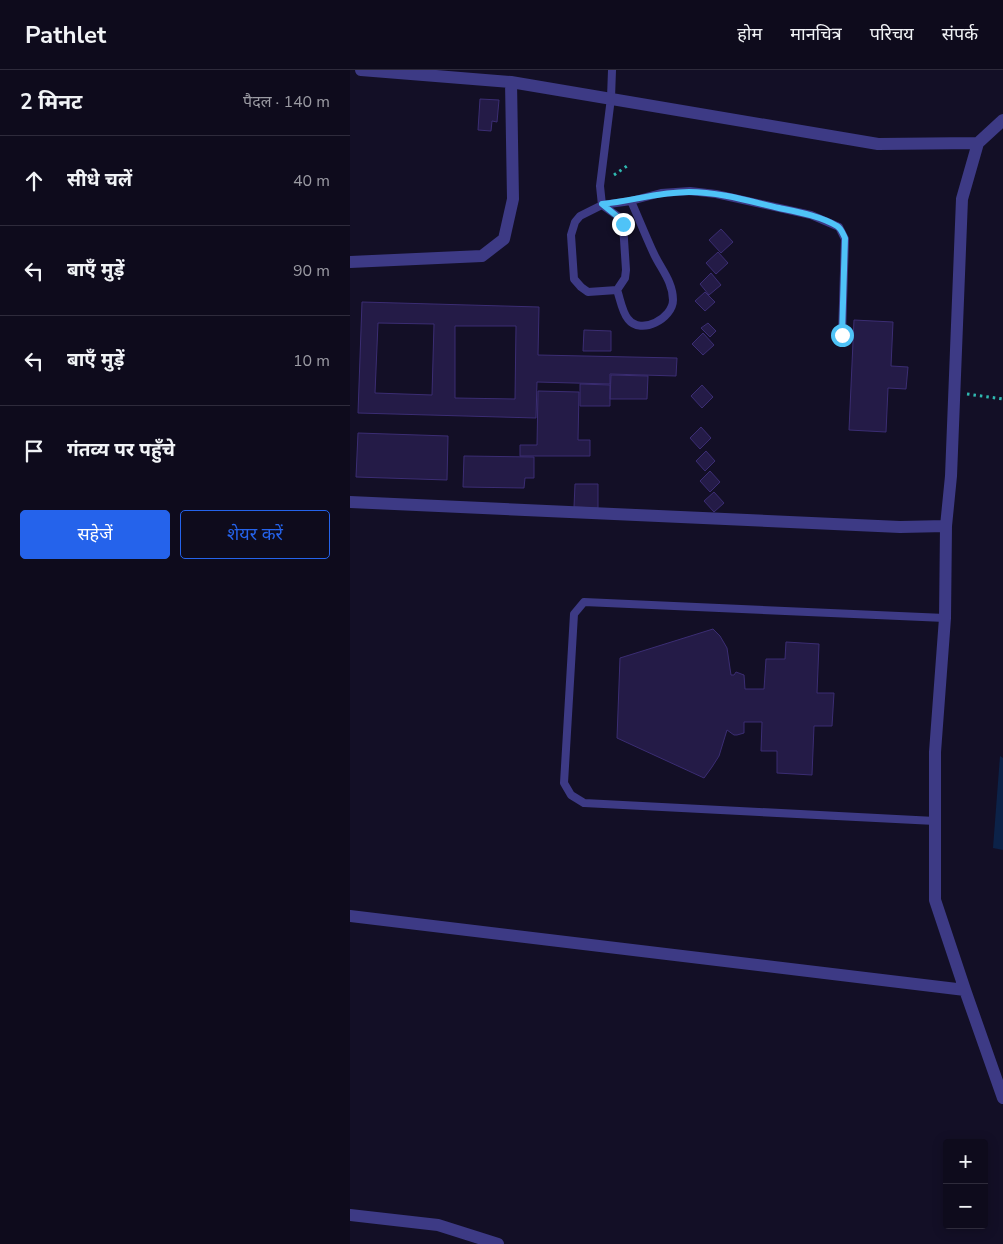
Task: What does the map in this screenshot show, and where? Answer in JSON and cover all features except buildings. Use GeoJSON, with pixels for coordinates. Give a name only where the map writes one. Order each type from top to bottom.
{"type":"FeatureCollection","features":[{"type":"Feature","properties":{"kind":"street"},"geometry":{"type":"LineString","coordinates":[[361,70],[511,82],[878,144],[978,143]]}},
{"type":"Feature","properties":{"kind":"street"},"geometry":{"type":"LineString","coordinates":[[350,262],[482,256],[504,239],[513,199],[511,82]]}},
{"type":"Feature","properties":{"kind":"street"},"geometry":{"type":"LineString","coordinates":[[1003,120],[978,143],[962,199],[951,476],[946,526],[945,618],[935,752],[935,900],[964,990],[1003,1098]]}},
{"type":"Feature","properties":{"kind":"street"},"geometry":{"type":"LineString","coordinates":[[350,502],[900,527],[946,526]]}},
{"type":"Feature","properties":{"kind":"street"},"geometry":{"type":"LineString","coordinates":[[350,916],[964,990]]}},
{"type":"Feature","properties":{"kind":"street"},"geometry":{"type":"LineString","coordinates":[[350,1215],[438,1225],[498,1244]]}},
{"type":"Feature","properties":{"kind":"lane"},"geometry":{"type":"LineString","coordinates":[[612,70],[612,98],[600,186],[602,204],[618,217],[623,224],[626,270],[625,278],[617,290]]}},
{"type":"Feature","properties":{"kind":"lane"},"geometry":{"type":"LineString","coordinates":[[617,290],[588,292],[574,279],[571,235],[575,222],[580,216],[602,204],[631,201],[661,193],[690,192],[716,194],[811,216],[839,227],[845,238],[842,335]]}},
{"type":"Feature","properties":{"kind":"lane"},"geometry":{"type":"LineString","coordinates":[[617,290],[628,319],[638,326],[647,327],[672,309],[672,286],[654,254],[631,201]]}},
{"type":"Feature","properties":{"kind":"lane"},"geometry":{"type":"LineString","coordinates":[[935,821],[584,803],[571,795],[564,783],[574,614],[584,602],[945,618]]}},
{"type":"Feature","properties":{"kind":"path"},"geometry":{"type":"LineString","coordinates":[[954,393],[1003,399]]}},
{"type":"Feature","properties":{"kind":"water"},"geometry":{"type":"Polygon","coordinates":[[[1000,756],[1003,758],[1003,850],[993,848],[1000,756]]]}},
{"type":"Feature","properties":{"kind":"route"},"geometry":{"type":"LineString","coordinates":[[623,224],[618,217],[602,204],[631,201],[661,193],[690,192],[716,194],[770,206],[811,216],[839,227],[845,238],[842,335]]}}]}
